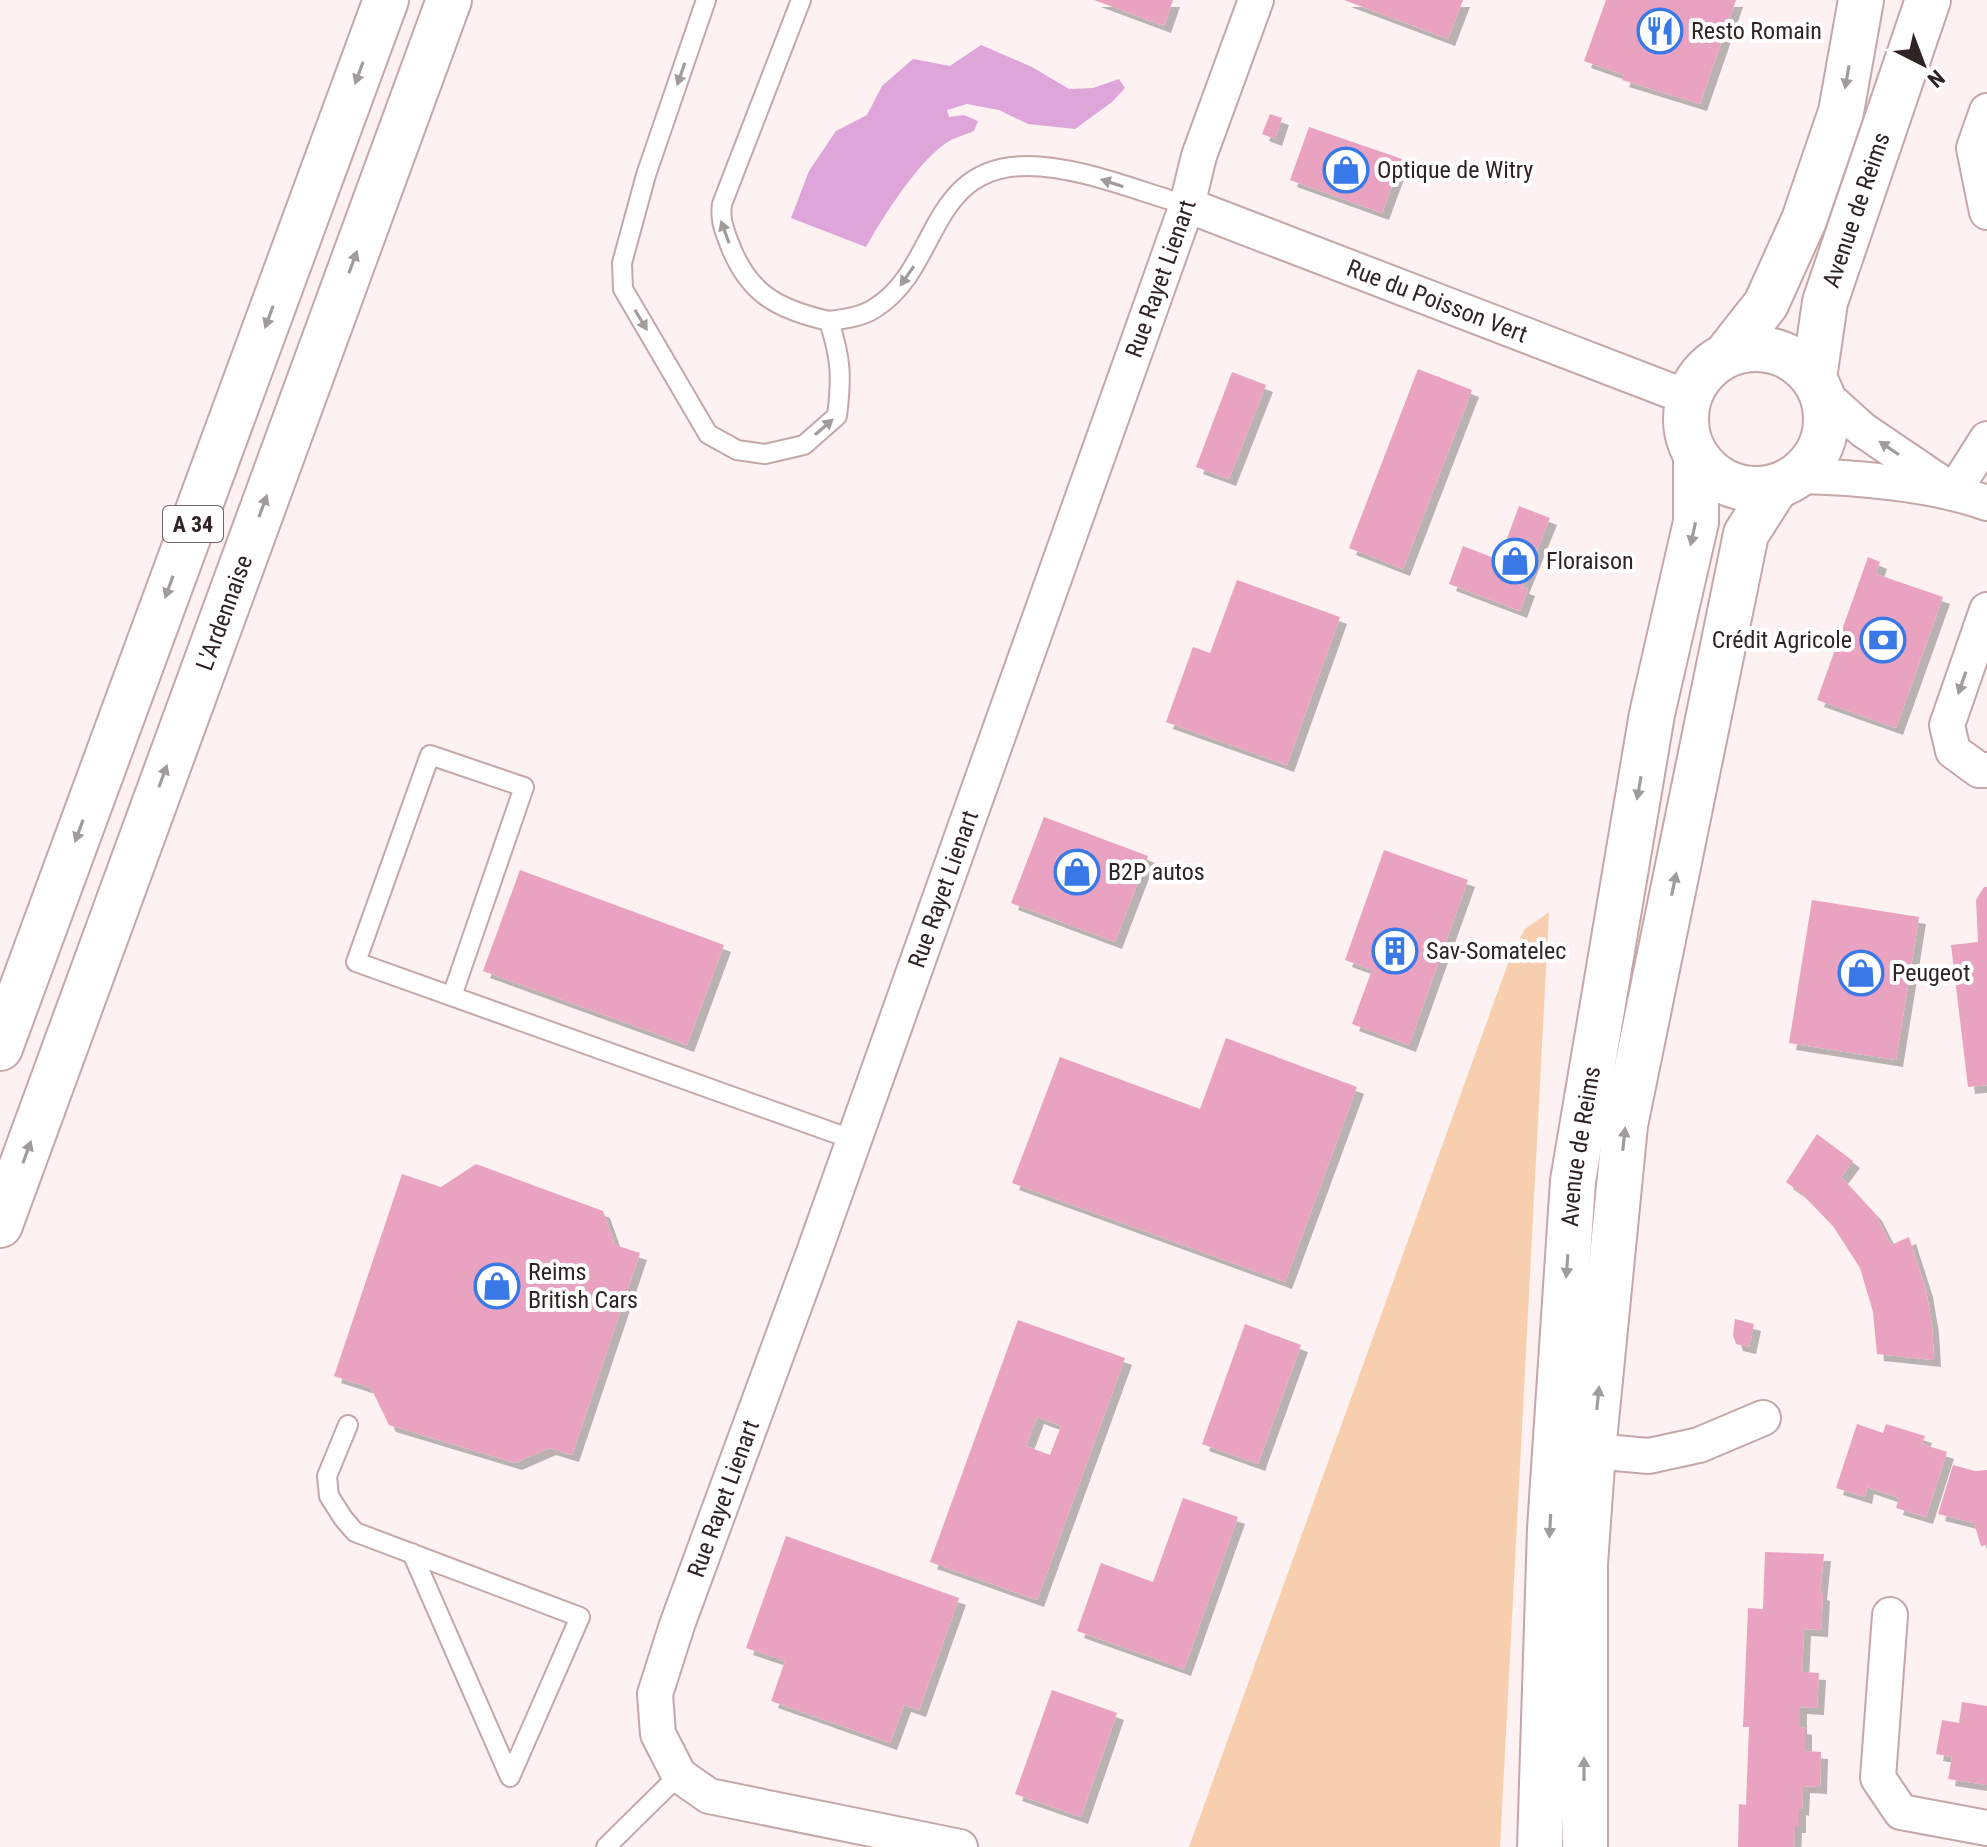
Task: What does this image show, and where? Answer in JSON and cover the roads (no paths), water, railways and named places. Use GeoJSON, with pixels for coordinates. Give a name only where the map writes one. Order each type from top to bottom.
{"type":"FeatureCollection","features":[{"type":"Feature","properties":{"kind":"main road","name":"A 34"},"geometry":{"type":"LineString","coordinates":[[0,1048],[386,0]]}},
{"type":"Feature","properties":{"kind":"main road","name":"L'Ardennaise"},"geometry":{"type":"LineString","coordinates":[[0,1225],[449,0]]}},
{"type":"Feature","properties":{"kind":"main road","name":"Avenue de Reims"},"geometry":{"type":"LineString","coordinates":[[1585,1847],[1585,1564],[1574,1449],[1573,1181],[1652,714],[1696,522],[1696,456],[1688,438],[1686,418],[1689,398],[1698,381],[1710,366],[1726,355],[1766,304],[1804,220],[1841,112],[1861,0]]}},
{"type":"Feature","properties":{"kind":"main road","name":"Avenue de Reims"},"geometry":{"type":"LineString","coordinates":[[1540,1847],[1550,1529],[1574,1449],[1625,1125],[1746,534],[1787,482],[1814,460],[1825,439],[1827,416],[1818,385],[1825,302],[1928,0]]}},
{"type":"Feature","properties":{"kind":"main road"},"geometry":{"type":"LineString","coordinates":[[1726,355],[1750,349],[1775,351],[1797,361],[1818,385]]}},
{"type":"Feature","properties":{"kind":"main road"},"geometry":{"type":"LineString","coordinates":[[1696,456],[1711,473],[1731,485],[1753,490],[1787,482]]}},
{"type":"Feature","properties":{"kind":"street","name":"Rue Rayet Lienart"},"geometry":{"type":"LineString","coordinates":[[679,1775],[658,1734],[655,1694],[677,1625],[854,1140],[1187,205],[1199,156],[1256,0]]}},
{"type":"Feature","properties":{"kind":"street"},"geometry":{"type":"LineString","coordinates":[[1987,111],[1974,148],[1987,212]]}},
{"type":"Feature","properties":{"kind":"street","name":"Rue du Poisson Vert"},"geometry":{"type":"LineString","coordinates":[[1187,205],[1689,398]]}},
{"type":"Feature","properties":{"kind":"street"},"geometry":{"type":"LineString","coordinates":[[1818,385],[1863,430],[1954,491]]}},
{"type":"Feature","properties":{"kind":"street"},"geometry":{"type":"LineString","coordinates":[[1954,491],[1987,439]]}},
{"type":"Feature","properties":{"kind":"street"},"geometry":{"type":"LineString","coordinates":[[1787,482],[1827,477],[1954,491],[1987,503]]}},
{"type":"Feature","properties":{"kind":"street"},"geometry":{"type":"LineString","coordinates":[[1987,610],[1947,725],[1953,751],[1979,770],[1987,770]]}},
{"type":"Feature","properties":{"kind":"street"},"geometry":{"type":"LineString","coordinates":[[1574,1449],[1649,1456],[1699,1445],[1763,1418]]}},
{"type":"Feature","properties":{"kind":"street"},"geometry":{"type":"LineString","coordinates":[[1890,1615],[1878,1778],[1901,1812],[1987,1828]]}},
{"type":"Feature","properties":{"kind":"street"},"geometry":{"type":"LineString","coordinates":[[679,1775],[709,1796],[960,1847]]}},
{"type":"Feature","properties":{"kind":"lane"},"geometry":{"type":"LineString","coordinates":[[706,0],[646,175],[622,263],[623,289],[708,434],[737,450],[765,454],[804,445],[837,416],[842,375],[838,348],[829,321]]}},
{"type":"Feature","properties":{"kind":"lane"},"geometry":{"type":"LineString","coordinates":[[801,0],[722,204],[720,218],[734,257],[756,289],[793,312],[829,321],[851,318],[875,308],[901,285],[922,254],[945,206],[976,180],[999,170],[1027,166],[1086,174],[1187,205]]}},
{"type":"Feature","properties":{"kind":"lane"},"geometry":{"type":"LineString","coordinates":[[452,996],[524,787],[430,755],[356,962],[854,1140]]}},
{"type":"Feature","properties":{"kind":"lane"},"geometry":{"type":"LineString","coordinates":[[348,1425],[327,1476],[329,1496],[355,1532],[412,1553],[580,1617],[510,1777],[412,1553]]}},
{"type":"Feature","properties":{"kind":"lane"},"geometry":{"type":"LineString","coordinates":[[606,1847],[679,1775]]}},
{"type":"Feature","properties":{"kind":"place","name":"Resto Romain"},"geometry":{"type":"Point","coordinates":[1660,31]}},
{"type":"Feature","properties":{"kind":"place","name":"Optique de Witry"},"geometry":{"type":"Point","coordinates":[1346,170]}},
{"type":"Feature","properties":{"kind":"place","name":"Floraison"},"geometry":{"type":"Point","coordinates":[1515,561]}},
{"type":"Feature","properties":{"kind":"place","name":"Crédit Agricole"},"geometry":{"type":"Point","coordinates":[1883,640]}},
{"type":"Feature","properties":{"kind":"place","name":"B2P autos"},"geometry":{"type":"Point","coordinates":[1077,872]}},
{"type":"Feature","properties":{"kind":"place","name":"Sav-Somatelec"},"geometry":{"type":"Point","coordinates":[1395,951]}},
{"type":"Feature","properties":{"kind":"place","name":"Peugeot"},"geometry":{"type":"Point","coordinates":[1861,973]}},
{"type":"Feature","properties":{"kind":"place","name":"Reims British Cars"},"geometry":{"type":"Point","coordinates":[497,1286]}}]}
